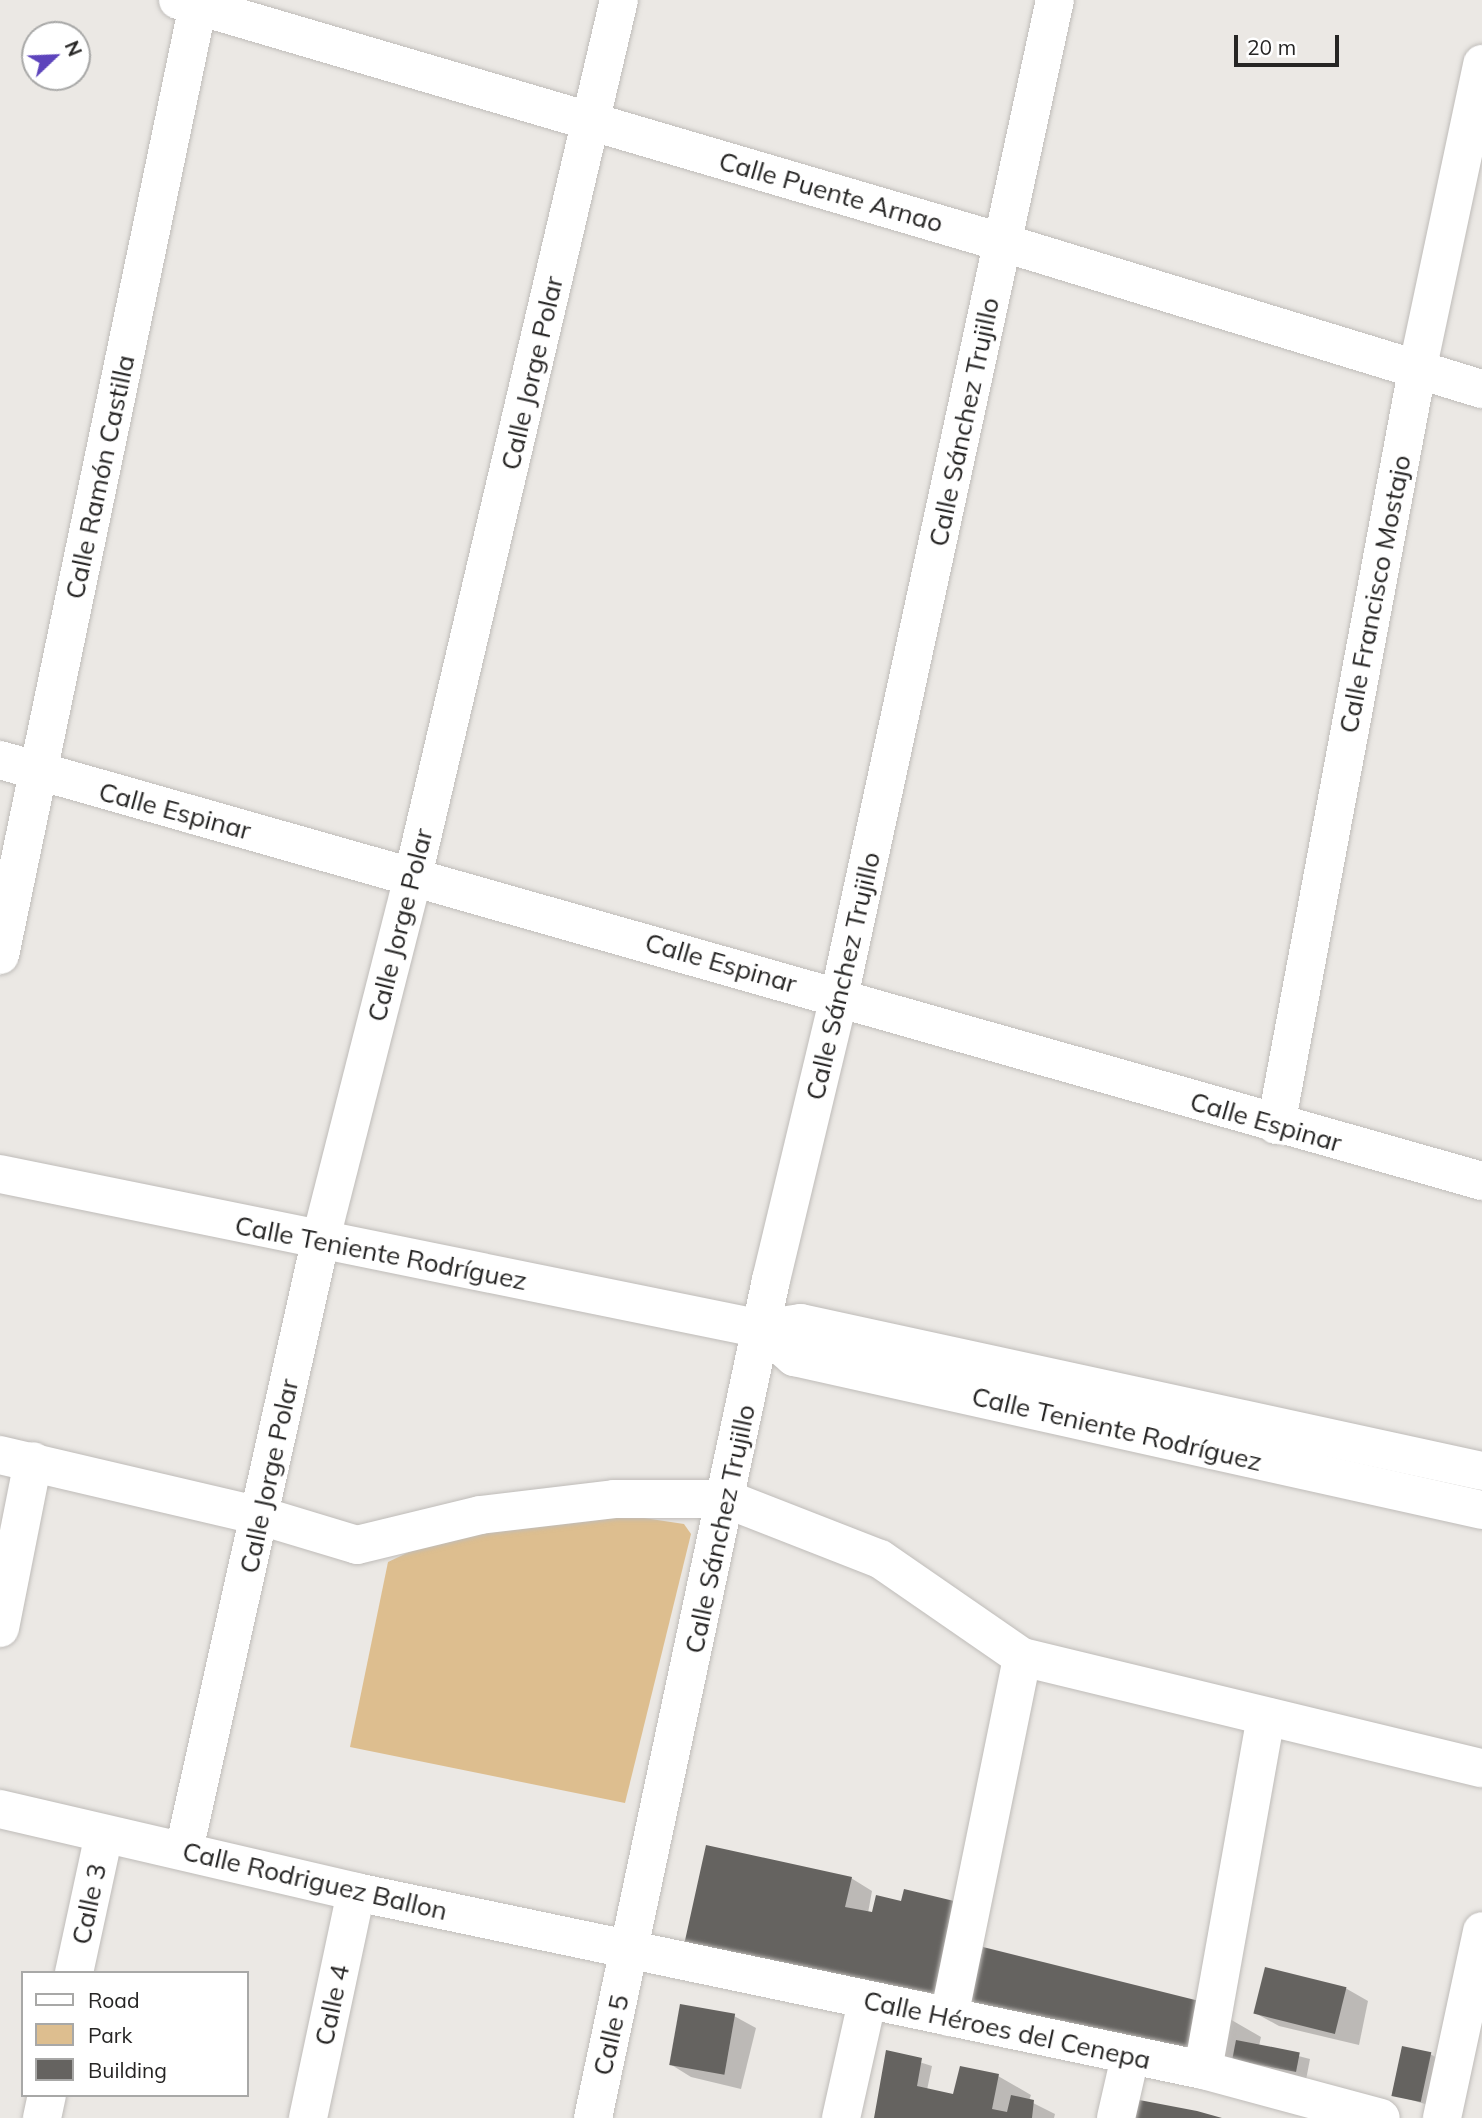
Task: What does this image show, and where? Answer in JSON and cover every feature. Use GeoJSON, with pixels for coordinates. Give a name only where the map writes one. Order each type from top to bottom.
{"type":"FeatureCollection","features":[{"type":"Feature","properties":{"kind":"street","name":"Calle Jorge Polar"},"geometry":{"type":"LineString","coordinates":[[184,1850],[261,1516],[320,1242],[413,876],[619,0]]}},
{"type":"Feature","properties":{"kind":"street","name":"Calle Sánchez Trujillo"},"geometry":{"type":"LineString","coordinates":[[630,1951],[762,1329],[839,997],[1055,0]]}},
{"type":"Feature","properties":{"kind":"street","name":"Calle Puente Arnao"},"geometry":{"type":"LineString","coordinates":[[191,2],[1004,243],[1482,389]]}},
{"type":"Feature","properties":{"kind":"street","name":"Calle Ramón Castilla"},"geometry":{"type":"LineString","coordinates":[[0,955],[191,2]]}},
{"type":"Feature","properties":{"kind":"street","name":"Calle Francisco Mostajo"},"geometry":{"type":"LineString","coordinates":[[1276,1125],[1417,371],[1482,64]]}},
{"type":"Feature","properties":{"kind":"street","name":"Calle Espinar"},"geometry":{"type":"LineString","coordinates":[[0,760],[38,774],[413,876],[1276,1125],[1482,1181]]}},
{"type":"Feature","properties":{"kind":"street","name":"Calle Teniente Rodríguez"},"geometry":{"type":"LineString","coordinates":[[0,1174],[320,1242],[762,1329],[801,1323],[1482,1471]]}},
{"type":"Feature","properties":{"kind":"street","name":"Calle Teniente Rodríguez"},"geometry":{"type":"LineString","coordinates":[[762,1329],[794,1357],[1482,1510]]}},
{"type":"Feature","properties":{"kind":"street"},"geometry":{"type":"LineString","coordinates":[[0,1628],[16,1458],[261,1516],[368,1545],[480,1515],[614,1499],[726,1499],[880,1559],[1022,1657],[1482,1768]]}},
{"type":"Feature","properties":{"kind":"street"},"geometry":{"type":"LineString","coordinates":[[949,2017],[1022,1657]]}},
{"type":"Feature","properties":{"kind":"street"},"geometry":{"type":"LineString","coordinates":[[1203,2070],[1266,1717]]}},
{"type":"Feature","properties":{"kind":"street","name":"Calle Rodriguez Ballon"},"geometry":{"type":"LineString","coordinates":[[0,1809],[356,1892],[630,1951]]}},
{"type":"Feature","properties":{"kind":"street","name":"Calle 3"},"geometry":{"type":"LineString","coordinates":[[74,1971],[104,1834]]}},
{"type":"Feature","properties":{"kind":"street","name":"Calle 4"},"geometry":{"type":"LineString","coordinates":[[308,2118],[356,1892]]}},
{"type":"Feature","properties":{"kind":"street"},"geometry":{"type":"LineString","coordinates":[[1442,2118],[1482,1931]]}},
{"type":"Feature","properties":{"kind":"street","name":"Calle Héroes del Cenepa"},"geometry":{"type":"LineString","coordinates":[[630,1951],[1130,2057],[1203,2070],[1369,2117]]}},
{"type":"Feature","properties":{"kind":"street","name":"Calle 5"},"geometry":{"type":"LineString","coordinates":[[593,2118],[630,1951]]}},
{"type":"Feature","properties":{"kind":"street"},"geometry":{"type":"LineString","coordinates":[[841,2118],[867,2002]]}},
{"type":"Feature","properties":{"kind":"street"},"geometry":{"type":"LineString","coordinates":[[1115,2118],[1130,2057]]}},
{"type":"Feature","properties":{"kind":"street"},"geometry":{"type":"LineString","coordinates":[[42,2118],[47,2097]]}},
{"type":"Feature","properties":{"kind":"green space"},"geometry":{"type":"Polygon","coordinates":[[[611,1513],[684,1524],[691,1534],[625,1803],[350,1747],[388,1562],[451,1532],[611,1513]]]}},
{"type":"Feature","properties":{"kind":"building"},"geometry":{"type":"Polygon","coordinates":[[[706,1845],[852,1877],[845,1907],[872,1912],[876,1895],[901,1901],[904,1889],[954,1901],[935,1994],[684,1945],[706,1845]]]}},
{"type":"Feature","properties":{"kind":"building"},"geometry":{"type":"Polygon","coordinates":[[[983,1947],[1203,2002],[1189,2059],[969,2004],[983,1947]]]}},
{"type":"Feature","properties":{"kind":"building"},"geometry":{"type":"Polygon","coordinates":[[[1265,1967],[1347,1987],[1335,2034],[1253,2014],[1265,1967]]]}},
{"type":"Feature","properties":{"kind":"building"},"geometry":{"type":"Polygon","coordinates":[[[680,2004],[735,2014],[724,2075],[669,2065],[680,2004]]]}},
{"type":"Feature","properties":{"kind":"building"},"geometry":{"type":"Polygon","coordinates":[[[1236,2040],[1300,2052],[1296,2072],[1232,2060],[1236,2040]]]}},
{"type":"Feature","properties":{"kind":"building"},"geometry":{"type":"Polygon","coordinates":[[[1402,2046],[1431,2052],[1421,2102],[1391,2096],[1402,2046]]]}},
{"type":"Feature","properties":{"kind":"building"},"geometry":{"type":"Polygon","coordinates":[[[886,2050],[922,2058],[917,2086],[953,2094],[960,2066],[999,2074],[992,2109],[1007,2112],[1011,2095],[1034,2100],[1032,2118],[874,2118],[886,2050]]]}},
{"type":"Feature","properties":{"kind":"building"},"geometry":{"type":"Polygon","coordinates":[[[1134,2099],[1197,2111],[1222,2118],[1130,2118],[1134,2099]]]}}]}
